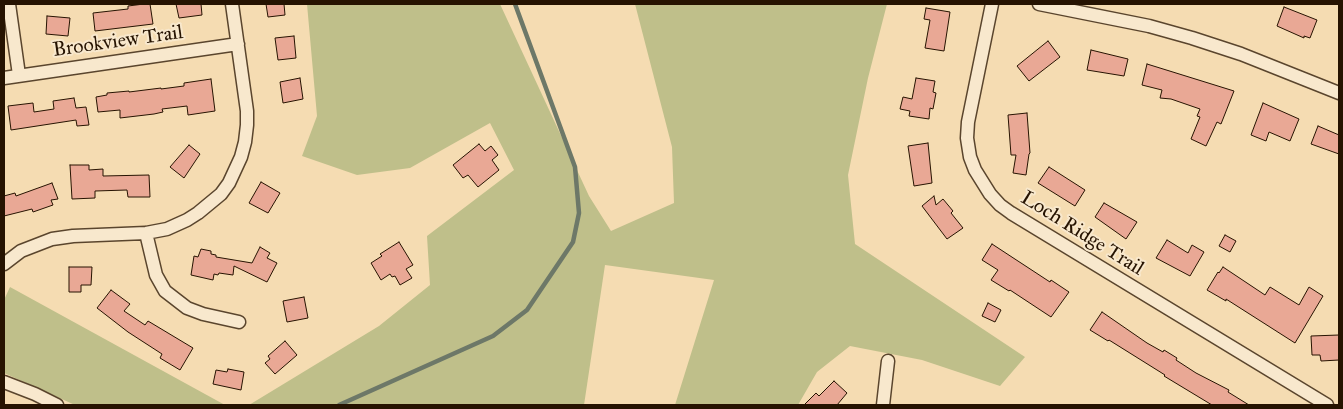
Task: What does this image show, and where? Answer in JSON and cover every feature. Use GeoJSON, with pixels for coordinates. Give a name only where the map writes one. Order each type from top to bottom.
{"type":"FeatureCollection","features":[{"type":"Feature","properties":{"kind":"street"},"geometry":{"type":"LineString","coordinates":[[9,4],[19,75]]}},
{"type":"Feature","properties":{"kind":"street"},"geometry":{"type":"LineString","coordinates":[[4,264],[21,251],[52,239],[73,236],[146,233],[167,229],[198,213],[221,194],[229,183],[241,158],[247,125],[247,111],[232,4]]}},
{"type":"Feature","properties":{"kind":"street","name":"Loch Ridge Trail"},"geometry":{"type":"LineString","coordinates":[[992,4],[968,122],[967,138],[975,170],[990,194],[1000,205],[1011,212],[1327,405]]}},
{"type":"Feature","properties":{"kind":"street"},"geometry":{"type":"LineString","coordinates":[[1039,4],[1149,26],[1192,38],[1241,54],[1339,93]]}},
{"type":"Feature","properties":{"kind":"street","name":"Brookview Trail"},"geometry":{"type":"LineString","coordinates":[[4,78],[238,44]]}},
{"type":"Feature","properties":{"kind":"street"},"geometry":{"type":"LineString","coordinates":[[146,233],[156,275],[165,291],[187,308],[202,314],[240,322]]}},
{"type":"Feature","properties":{"kind":"street"},"geometry":{"type":"LineString","coordinates":[[883,405],[888,361]]}},
{"type":"Feature","properties":{"kind":"street"},"geometry":{"type":"LineString","coordinates":[[4,382],[36,394],[57,405]]}},
{"type":"Feature","properties":{"kind":"green space"},"geometry":{"type":"Polygon","coordinates":[[[307,4],[500,4],[589,196],[611,231],[674,203],[672,147],[635,4],[887,4],[868,78],[848,175],[855,244],[1025,357],[1000,386],[922,360],[850,346],[817,372],[798,405],[675,405],[714,280],[605,265],[584,405],[249,405],[379,326],[430,285],[427,236],[514,170],[490,123],[410,168],[357,175],[302,156],[317,116],[307,4]]]}},
{"type":"Feature","properties":{"kind":"green space"},"geometry":{"type":"Polygon","coordinates":[[[10,287],[225,405],[75,405],[4,373],[4,300],[10,287]]]}},
{"type":"Feature","properties":{"kind":"building"},"geometry":{"type":"Polygon","coordinates":[[[150,4],[153,24],[95,31],[93,13],[128,9],[128,6],[150,4]]]}},
{"type":"Feature","properties":{"kind":"building"},"geometry":{"type":"Polygon","coordinates":[[[176,4],[201,4],[202,15],[179,18],[176,4]]]}},
{"type":"Feature","properties":{"kind":"building"},"geometry":{"type":"Polygon","coordinates":[[[266,4],[284,4],[285,15],[268,17],[266,4]]]}},
{"type":"Feature","properties":{"kind":"building"},"geometry":{"type":"Polygon","coordinates":[[[1284,7],[1317,20],[1310,38],[1304,36],[1304,38],[1277,26],[1284,7]]]}},
{"type":"Feature","properties":{"kind":"building"},"geometry":{"type":"Polygon","coordinates":[[[926,8],[950,12],[944,51],[925,48],[930,20],[924,19],[926,8]]]}},
{"type":"Feature","properties":{"kind":"building"},"geometry":{"type":"Polygon","coordinates":[[[47,16],[70,18],[68,36],[46,34],[47,16]]]}},
{"type":"Feature","properties":{"kind":"building"},"geometry":{"type":"Polygon","coordinates":[[[294,36],[296,58],[278,60],[275,38],[294,36]]]}},
{"type":"Feature","properties":{"kind":"building"},"geometry":{"type":"Polygon","coordinates":[[[1048,41],[1060,57],[1029,81],[1017,66],[1048,41]]]}},
{"type":"Feature","properties":{"kind":"building"},"geometry":{"type":"Polygon","coordinates":[[[1091,50],[1128,59],[1124,76],[1087,70],[1091,50]]]}},
{"type":"Feature","properties":{"kind":"building"},"geometry":{"type":"Polygon","coordinates":[[[1147,64],[1234,91],[1221,124],[1217,122],[1206,146],[1191,139],[1200,117],[1197,116],[1200,109],[1171,99],[1160,98],[1162,90],[1142,85],[1147,64]]]}},
{"type":"Feature","properties":{"kind":"building"},"geometry":{"type":"Polygon","coordinates":[[[300,78],[303,99],[283,103],[280,82],[300,78]]]}},
{"type":"Feature","properties":{"kind":"building"},"geometry":{"type":"Polygon","coordinates":[[[916,78],[935,81],[933,92],[936,93],[933,109],[930,108],[929,119],[909,116],[910,111],[900,109],[903,97],[912,99],[916,78]]]}},
{"type":"Feature","properties":{"kind":"building"},"geometry":{"type":"Polygon","coordinates":[[[211,79],[215,111],[188,115],[187,106],[162,109],[163,112],[154,114],[120,118],[120,110],[98,112],[96,97],[107,95],[107,93],[184,86],[184,83],[211,79]]]}},
{"type":"Feature","properties":{"kind":"building"},"geometry":{"type":"Polygon","coordinates":[[[74,98],[76,108],[86,107],[89,125],[77,126],[76,120],[11,130],[8,106],[33,103],[34,112],[54,109],[53,101],[74,98]]]}},
{"type":"Feature","properties":{"kind":"building"},"geometry":{"type":"Polygon","coordinates":[[[1263,103],[1299,119],[1290,141],[1269,132],[1266,141],[1251,135],[1263,103]]]}},
{"type":"Feature","properties":{"kind":"building"},"geometry":{"type":"Polygon","coordinates":[[[1027,113],[1030,153],[1026,175],[1013,173],[1016,155],[1011,155],[1008,115],[1027,113]]]}},
{"type":"Feature","properties":{"kind":"building"},"geometry":{"type":"Polygon","coordinates":[[[1318,126],[1339,135],[1339,154],[1311,144],[1318,126]]]}},
{"type":"Feature","properties":{"kind":"building"},"geometry":{"type":"Polygon","coordinates":[[[928,143],[932,183],[914,186],[908,146],[928,143]]]}},
{"type":"Feature","properties":{"kind":"building"},"geometry":{"type":"Polygon","coordinates":[[[479,144],[485,151],[491,146],[498,155],[492,160],[499,170],[478,187],[468,175],[463,178],[453,165],[479,144]]]}},
{"type":"Feature","properties":{"kind":"building"},"geometry":{"type":"Polygon","coordinates":[[[189,145],[200,154],[184,178],[170,167],[189,145]]]}},
{"type":"Feature","properties":{"kind":"building"},"geometry":{"type":"Polygon","coordinates":[[[70,165],[89,165],[89,170],[103,169],[103,176],[149,175],[150,197],[128,197],[127,190],[95,191],[95,198],[72,199],[70,165]]]}},
{"type":"Feature","properties":{"kind":"building"},"geometry":{"type":"Polygon","coordinates":[[[1049,167],[1085,190],[1075,206],[1038,183],[1049,167]]]}},
{"type":"Feature","properties":{"kind":"building"},"geometry":{"type":"Polygon","coordinates":[[[261,182],[280,193],[268,213],[249,203],[261,182]]]}},
{"type":"Feature","properties":{"kind":"building"},"geometry":{"type":"Polygon","coordinates":[[[52,183],[58,199],[51,200],[53,205],[33,212],[32,209],[4,216],[4,196],[15,193],[16,196],[52,183]]]}},
{"type":"Feature","properties":{"kind":"building"},"geometry":{"type":"Polygon","coordinates":[[[934,196],[936,205],[943,199],[963,228],[947,239],[922,206],[934,196]]]}},
{"type":"Feature","properties":{"kind":"building"},"geometry":{"type":"Polygon","coordinates":[[[1104,203],[1137,222],[1126,239],[1095,217],[1104,203]]]}},
{"type":"Feature","properties":{"kind":"building"},"geometry":{"type":"Polygon","coordinates":[[[1225,235],[1236,241],[1230,252],[1219,246],[1225,235]]]}},
{"type":"Feature","properties":{"kind":"building"},"geometry":{"type":"Polygon","coordinates":[[[1167,240],[1188,253],[1192,245],[1204,252],[1190,276],[1156,258],[1167,240]]]}},
{"type":"Feature","properties":{"kind":"building"},"geometry":{"type":"Polygon","coordinates":[[[399,242],[413,265],[406,269],[412,278],[400,285],[395,276],[392,277],[390,274],[381,280],[371,263],[382,256],[380,254],[399,242]]]}},
{"type":"Feature","properties":{"kind":"building"},"geometry":{"type":"Polygon","coordinates":[[[992,244],[1050,282],[1051,280],[1069,292],[1051,317],[991,280],[998,270],[982,260],[992,244]]]}},
{"type":"Feature","properties":{"kind":"building"},"geometry":{"type":"Polygon","coordinates":[[[260,247],[270,253],[267,258],[277,263],[267,282],[234,266],[233,275],[214,274],[213,280],[191,275],[194,256],[198,257],[201,249],[211,251],[211,254],[216,255],[216,257],[252,263],[260,247]]]}},
{"type":"Feature","properties":{"kind":"building"},"geometry":{"type":"Polygon","coordinates":[[[69,267],[92,267],[91,285],[81,285],[81,292],[69,292],[69,267]]]}},
{"type":"Feature","properties":{"kind":"building"},"geometry":{"type":"Polygon","coordinates":[[[1223,267],[1265,295],[1270,287],[1299,305],[1309,287],[1323,296],[1295,343],[1226,299],[1226,301],[1207,290],[1223,267]]]}},
{"type":"Feature","properties":{"kind":"building"},"geometry":{"type":"Polygon","coordinates":[[[111,290],[130,304],[124,311],[145,325],[148,321],[193,348],[180,370],[160,358],[162,354],[128,332],[97,308],[111,290]]]}},
{"type":"Feature","properties":{"kind":"building"},"geometry":{"type":"Polygon","coordinates":[[[304,297],[308,318],[287,322],[283,301],[304,297]]]}},
{"type":"Feature","properties":{"kind":"building"},"geometry":{"type":"Polygon","coordinates":[[[988,303],[1001,310],[995,322],[982,316],[988,303]]]}},
{"type":"Feature","properties":{"kind":"building"},"geometry":{"type":"Polygon","coordinates":[[[1102,312],[1147,343],[1163,352],[1164,350],[1196,373],[1229,390],[1228,392],[1249,405],[1212,405],[1090,330],[1102,312]]]}},
{"type":"Feature","properties":{"kind":"building"},"geometry":{"type":"Polygon","coordinates":[[[1339,335],[1339,360],[1321,361],[1320,355],[1312,355],[1311,336],[1339,335]]]}},
{"type":"Feature","properties":{"kind":"building"},"geometry":{"type":"Polygon","coordinates":[[[285,341],[297,355],[275,374],[265,363],[270,359],[268,356],[285,341]]]}},
{"type":"Feature","properties":{"kind":"building"},"geometry":{"type":"Polygon","coordinates":[[[228,369],[244,372],[241,390],[213,384],[216,370],[227,372],[228,369]]]}},
{"type":"Feature","properties":{"kind":"building"},"geometry":{"type":"Polygon","coordinates":[[[834,381],[847,393],[837,405],[804,405],[816,393],[819,396],[834,381]]]}},
{"type":"Feature","properties":{"kind":"waterway"},"geometry":{"type":"LineString","coordinates":[[339,405],[493,336],[527,310],[573,242],[579,213],[575,167],[515,4]]}}]}
